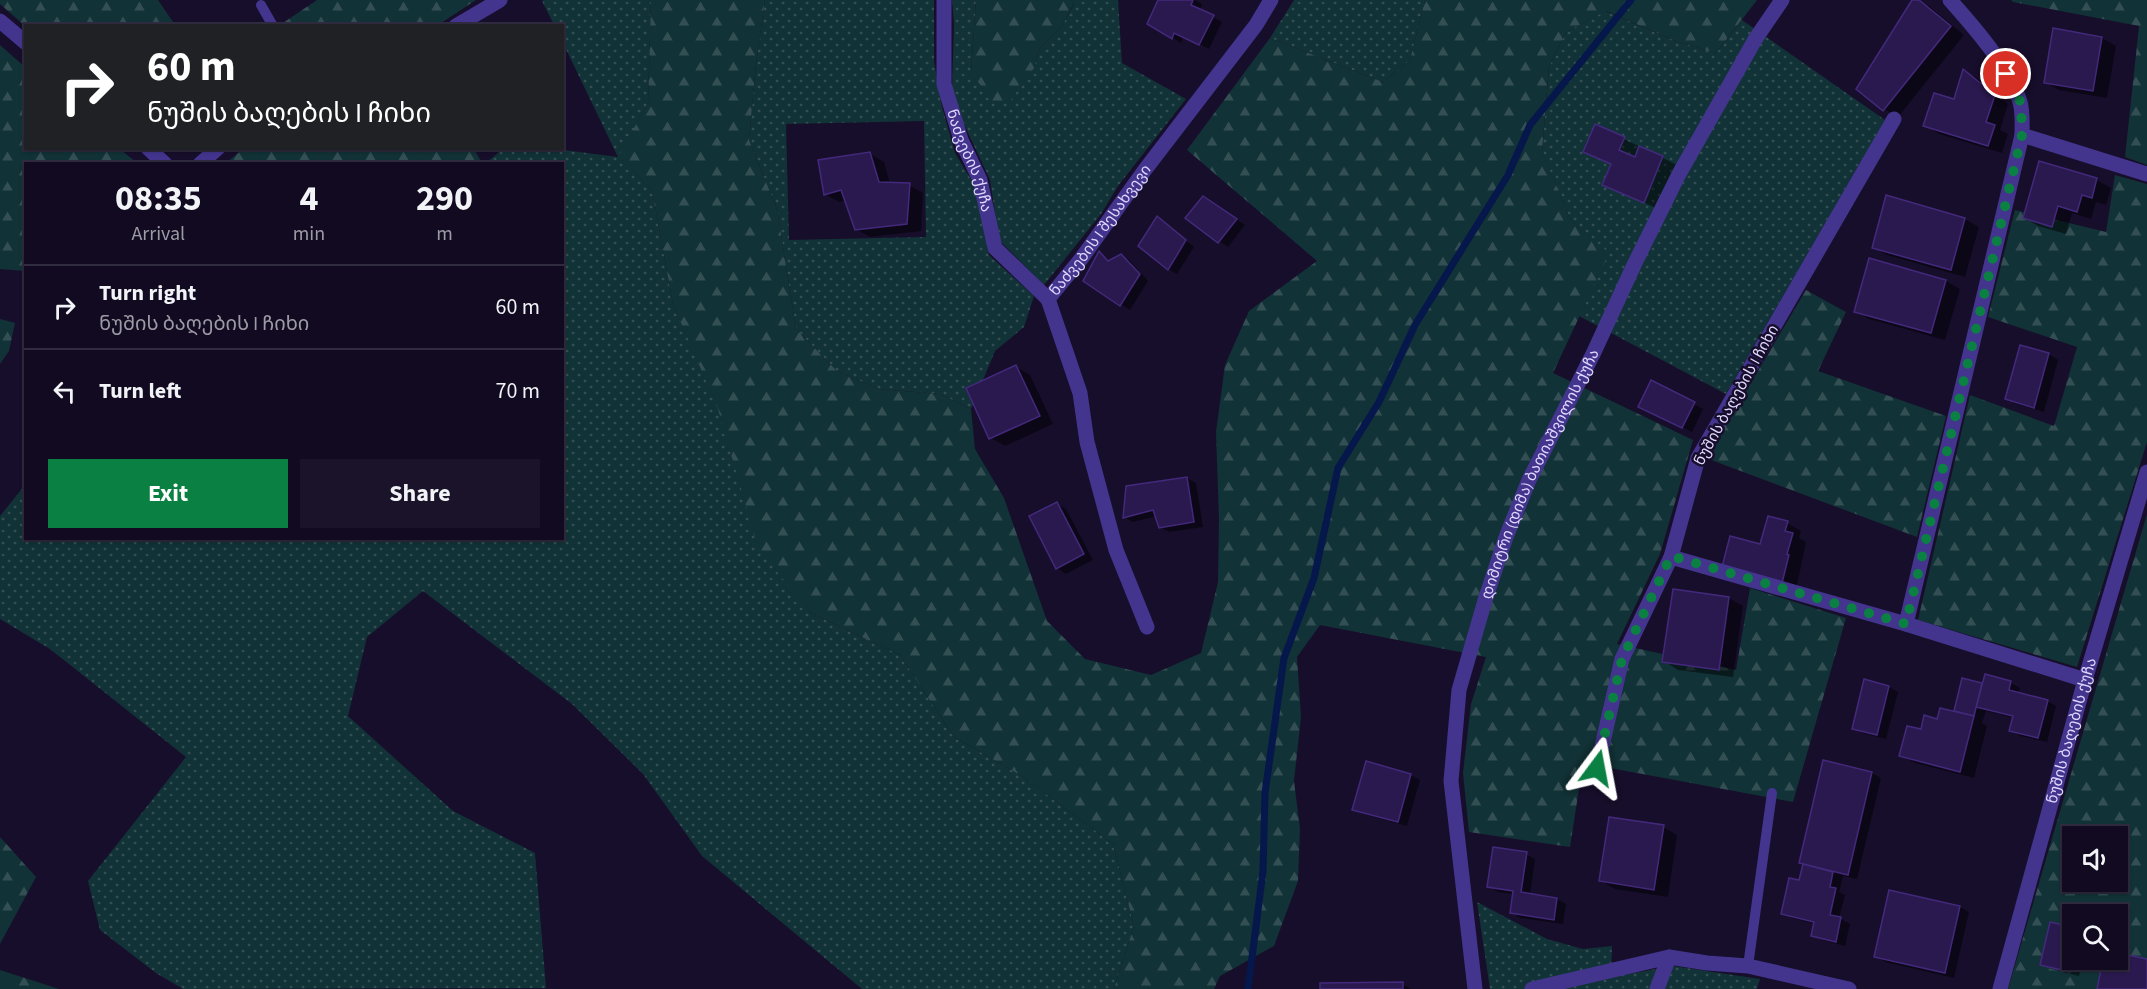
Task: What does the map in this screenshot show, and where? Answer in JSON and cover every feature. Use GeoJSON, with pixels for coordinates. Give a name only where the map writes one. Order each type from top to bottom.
{"type":"FeatureCollection","features":[{"type":"Feature","properties":{"kind":"street"},"geometry":{"type":"LineString","coordinates":[[459,24],[500,0]]}},
{"type":"Feature","properties":{"kind":"street","name":"ნაძვების ქუჩა"},"geometry":{"type":"LineString","coordinates":[[945,0],[944,84],[961,140],[980,180],[995,249],[1048,299]]}},
{"type":"Feature","properties":{"kind":"street","name":"ნაძვების I შესახვევი"},"geometry":{"type":"LineString","coordinates":[[1147,627],[1116,550],[1087,442],[1080,393],[1048,299],[1081,259],[1144,171],[1256,25],[1271,0]]}},
{"type":"Feature","properties":{"kind":"street","name":"დიმიტრი (დიმა) ბათიაშვილის ქუჩა"},"geometry":{"type":"LineString","coordinates":[[1475,989],[1451,781],[1459,690],[1486,597],[1506,537],[1529,480],[1594,352],[1639,255],[1685,163],[1756,38],[1782,0]]}},
{"type":"Feature","properties":{"kind":"street"},"geometry":{"type":"LineString","coordinates":[[1906,624],[2022,135],[2021,103],[2006,74],[1977,30],[1950,0]]}},
{"type":"Feature","properties":{"kind":"street"},"geometry":{"type":"LineString","coordinates":[[0,21],[24,41]]}},
{"type":"Feature","properties":{"kind":"street","name":"ნუშის ბაღების I ჩიხი"},"geometry":{"type":"LineString","coordinates":[[1597,768],[1622,659],[1671,556],[1698,458],[1894,119]]}},
{"type":"Feature","properties":{"kind":"street"},"geometry":{"type":"LineString","coordinates":[[2022,135],[2147,174]]}},
{"type":"Feature","properties":{"kind":"street"},"geometry":{"type":"LineString","coordinates":[[150,150],[163,162]]}},
{"type":"Feature","properties":{"kind":"street"},"geometry":{"type":"LineString","coordinates":[[202,162],[216,150]]}},
{"type":"Feature","properties":{"kind":"street","name":"ნუშის ბაღების ქუჩა"},"geometry":{"type":"LineString","coordinates":[[2000,989],[2085,680],[2147,472]]}},
{"type":"Feature","properties":{"kind":"street"},"geometry":{"type":"LineString","coordinates":[[1671,556],[1906,624],[2085,680]]}},
{"type":"Feature","properties":{"kind":"street"},"geometry":{"type":"LineString","coordinates":[[1657,989],[1670,957]]}},
{"type":"Feature","properties":{"kind":"street"},"geometry":{"type":"LineString","coordinates":[[1532,989],[1670,957],[1748,966],[1849,989]]}},
{"type":"Feature","properties":{"kind":"lane"},"geometry":{"type":"LineString","coordinates":[[261,5],[272,24]]}},
{"type":"Feature","properties":{"kind":"lane"},"geometry":{"type":"LineString","coordinates":[[1748,966],[1772,793]]}},
{"type":"Feature","properties":{"kind":"green space"},"geometry":{"type":"Polygon","coordinates":[[[0,0],[158,0],[174,24],[24,25],[0,4],[0,0]]]}},
{"type":"Feature","properties":{"kind":"green space"},"geometry":{"type":"Polygon","coordinates":[[[317,0],[476,0],[440,24],[281,24],[317,0]]]}},
{"type":"Feature","properties":{"kind":"green space"},"geometry":{"type":"Polygon","coordinates":[[[651,0],[648,103],[619,157],[652,190],[673,304],[809,612],[900,655],[954,737],[1022,776],[1113,844],[1134,926],[1114,989],[862,989],[702,856],[643,774],[572,704],[423,591],[367,637],[348,716],[453,811],[535,853],[546,988],[183,989],[156,973],[100,930],[88,881],[186,757],[50,649],[0,619],[0,516],[24,486],[24,540],[564,540],[564,162],[487,162],[502,150],[564,150],[618,157],[564,45],[564,24],[554,24],[542,1],[651,0]]]}},
{"type":"Feature","properties":{"kind":"green space"},"geometry":{"type":"Polygon","coordinates":[[[651,0],[765,0],[749,140],[777,209],[796,329],[837,371],[879,389],[940,394],[971,409],[975,449],[1004,498],[1047,621],[1085,659],[1151,675],[1201,653],[1218,582],[1219,519],[1216,432],[1225,365],[1249,311],[1317,261],[1187,150],[1270,38],[1383,82],[1410,60],[1425,0],[1757,0],[1716,53],[1678,42],[1606,11],[1566,32],[1549,67],[1542,151],[1570,219],[1609,253],[1553,373],[1693,440],[1660,554],[1617,644],[1736,670],[1750,588],[1846,618],[1793,802],[1583,763],[1570,847],[1469,832],[1463,773],[1471,704],[1486,657],[1320,625],[1297,657],[1301,717],[1294,781],[1300,829],[1298,881],[1274,946],[1220,976],[1214,989],[1114,989],[1134,926],[1113,844],[1022,776],[954,737],[900,655],[809,612],[758,548],[718,409],[673,304],[652,190],[618,157],[648,103],[651,0]]]}},
{"type":"Feature","properties":{"kind":"green space"},"geometry":{"type":"Polygon","coordinates":[[[765,0],[934,0],[934,61],[942,107],[955,153],[975,186],[989,255],[1034,296],[1024,327],[995,351],[971,409],[940,394],[879,389],[837,371],[796,329],[777,209],[749,140],[765,0]],[[924,121],[786,124],[789,240],[926,237],[924,121]]]}},
{"type":"Feature","properties":{"kind":"green space"},"geometry":{"type":"Polygon","coordinates":[[[952,0],[976,0],[971,71],[1034,68],[1039,49],[1062,26],[1074,4],[1071,0],[1118,0],[1122,63],[1186,99],[1118,186],[1101,214],[1044,285],[999,240],[990,180],[962,120],[952,88],[954,24],[952,0]]]}},
{"type":"Feature","properties":{"kind":"green space"},"geometry":{"type":"Polygon","coordinates":[[[976,0],[1071,0],[1074,3],[1062,26],[1039,49],[1034,68],[1010,101],[992,101],[971,72],[976,0]]]}},
{"type":"Feature","properties":{"kind":"green space"},"geometry":{"type":"Polygon","coordinates":[[[1294,0],[1425,0],[1410,60],[1383,82],[1270,38],[1294,0]]]}},
{"type":"Feature","properties":{"kind":"green space"},"geometry":{"type":"Polygon","coordinates":[[[2011,0],[2147,0],[2147,165],[2125,157],[2139,26],[2011,0]]]}},
{"type":"Feature","properties":{"kind":"green space"},"geometry":{"type":"Polygon","coordinates":[[[1605,11],[1678,42],[1716,53],[1742,20],[1885,120],[1726,394],[1579,316],[1608,253],[1570,219],[1542,152],[1549,67],[1566,32],[1605,11]]]}},
{"type":"Feature","properties":{"kind":"green space"},"geometry":{"type":"Polygon","coordinates":[[[0,45],[24,66],[24,150],[121,150],[136,162],[24,162],[24,271],[0,269],[0,45]]]}},
{"type":"Feature","properties":{"kind":"green space"},"geometry":{"type":"Polygon","coordinates":[[[242,150],[475,150],[481,162],[227,162],[242,150]]]}},
{"type":"Feature","properties":{"kind":"green space"},"geometry":{"type":"Polygon","coordinates":[[[2115,175],[2147,184],[2147,442],[2077,667],[1918,620],[1970,395],[2054,426],[2077,347],[1988,317],[2015,210],[2106,232],[2115,175]]]}},
{"type":"Feature","properties":{"kind":"green space"},"geometry":{"type":"Polygon","coordinates":[[[1806,290],[1846,312],[1818,371],[1946,416],[1917,537],[1706,458],[1806,290]]]}},
{"type":"Feature","properties":{"kind":"green space"},"geometry":{"type":"Polygon","coordinates":[[[0,319],[15,323],[9,351],[0,364],[0,319]]]}},
{"type":"Feature","properties":{"kind":"green space"},"geometry":{"type":"Polygon","coordinates":[[[2147,514],[2147,989],[2008,989],[2147,514]]]}},
{"type":"Feature","properties":{"kind":"green space"},"geometry":{"type":"Polygon","coordinates":[[[0,837],[36,877],[0,944],[0,837]]]}},
{"type":"Feature","properties":{"kind":"green space"},"geometry":{"type":"Polygon","coordinates":[[[1477,902],[1547,939],[1583,949],[1612,946],[1611,977],[1673,966],[1760,979],[1757,989],[1490,989],[1477,902]]]}},
{"type":"Feature","properties":{"kind":"green space"},"geometry":{"type":"Polygon","coordinates":[[[0,970],[59,989],[0,989],[0,970]]]}},
{"type":"Feature","properties":{"kind":"building"},"geometry":{"type":"Polygon","coordinates":[[[1158,0],[1193,0],[1191,5],[1214,15],[1199,45],[1174,33],[1172,39],[1147,24],[1158,0]]]}},
{"type":"Feature","properties":{"kind":"building"},"geometry":{"type":"Polygon","coordinates":[[[1912,0],[1919,0],[1951,26],[1883,111],[1856,89],[1912,0]]]}},
{"type":"Feature","properties":{"kind":"building"},"geometry":{"type":"Polygon","coordinates":[[[2053,28],[2102,37],[2093,91],[2044,83],[2053,28]]]}},
{"type":"Feature","properties":{"kind":"building"},"geometry":{"type":"Polygon","coordinates":[[[1963,69],[1995,95],[1986,122],[1995,125],[1988,146],[1923,126],[1934,93],[1954,99],[1963,69]]]}},
{"type":"Feature","properties":{"kind":"building"},"geometry":{"type":"Polygon","coordinates":[[[1595,124],[1625,137],[1619,150],[1635,157],[1639,146],[1663,156],[1644,203],[1602,185],[1611,164],[1583,152],[1595,124]]]}},
{"type":"Feature","properties":{"kind":"building"},"geometry":{"type":"Polygon","coordinates":[[[870,152],[879,182],[910,183],[907,224],[855,230],[841,190],[824,195],[818,160],[870,152]]]}},
{"type":"Feature","properties":{"kind":"building"},"geometry":{"type":"Polygon","coordinates":[[[2039,161],[2097,178],[2092,198],[2082,195],[2077,212],[2058,206],[2052,227],[2023,218],[2039,161]]]}},
{"type":"Feature","properties":{"kind":"building"},"geometry":{"type":"Polygon","coordinates":[[[1886,195],[1965,218],[1951,270],[1872,248],[1886,195]]]}},
{"type":"Feature","properties":{"kind":"building"},"geometry":{"type":"Polygon","coordinates":[[[1203,196],[1237,219],[1218,243],[1185,218],[1203,196]]]}},
{"type":"Feature","properties":{"kind":"building"},"geometry":{"type":"Polygon","coordinates":[[[1157,216],[1186,240],[1168,270],[1138,246],[1157,216]]]}},
{"type":"Feature","properties":{"kind":"building"},"geometry":{"type":"Polygon","coordinates":[[[1099,251],[1108,261],[1121,254],[1140,274],[1120,306],[1083,281],[1099,251]]]}},
{"type":"Feature","properties":{"kind":"building"},"geometry":{"type":"Polygon","coordinates":[[[1869,258],[1946,280],[1931,333],[1854,312],[1869,258]]]}},
{"type":"Feature","properties":{"kind":"building"},"geometry":{"type":"Polygon","coordinates":[[[2020,345],[2049,353],[2034,408],[2005,399],[2020,345]]]}},
{"type":"Feature","properties":{"kind":"building"},"geometry":{"type":"Polygon","coordinates":[[[1016,365],[1040,416],[989,439],[966,388],[1016,365]]]}},
{"type":"Feature","properties":{"kind":"building"},"geometry":{"type":"Polygon","coordinates":[[[1651,380],[1695,402],[1682,428],[1638,407],[1651,380]]]}},
{"type":"Feature","properties":{"kind":"building"},"geometry":{"type":"Polygon","coordinates":[[[1187,477],[1194,522],[1159,528],[1153,510],[1123,518],[1126,486],[1187,477]]]}},
{"type":"Feature","properties":{"kind":"building"},"geometry":{"type":"Polygon","coordinates":[[[1057,502],[1084,554],[1056,569],[1029,516],[1057,502]]]}},
{"type":"Feature","properties":{"kind":"building"},"geometry":{"type":"Polygon","coordinates":[[[1768,516],[1788,521],[1785,531],[1793,533],[1782,583],[1722,567],[1730,536],[1760,544],[1768,516]]]}},
{"type":"Feature","properties":{"kind":"building"},"geometry":{"type":"Polygon","coordinates":[[[1673,589],[1729,597],[1719,670],[1662,662],[1673,589]]]}},
{"type":"Feature","properties":{"kind":"building"},"geometry":{"type":"Polygon","coordinates":[[[1985,674],[2011,681],[2009,690],[2048,700],[2038,738],[2009,731],[2013,716],[1976,707],[1985,674]]]}},
{"type":"Feature","properties":{"kind":"building"},"geometry":{"type":"Polygon","coordinates":[[[1962,678],[1982,683],[1974,716],[1954,711],[1962,678]]]}},
{"type":"Feature","properties":{"kind":"building"},"geometry":{"type":"Polygon","coordinates":[[[1864,679],[1889,686],[1877,735],[1852,729],[1864,679]]]}},
{"type":"Feature","properties":{"kind":"building"},"geometry":{"type":"Polygon","coordinates":[[[1940,708],[1974,716],[1960,772],[1899,756],[1907,726],[1921,729],[1924,715],[1937,719],[1940,708]]]}},
{"type":"Feature","properties":{"kind":"building"},"geometry":{"type":"Polygon","coordinates":[[[1823,760],[1872,772],[1848,875],[1799,863],[1823,760]]]}},
{"type":"Feature","properties":{"kind":"building"},"geometry":{"type":"Polygon","coordinates":[[[1366,761],[1411,774],[1398,822],[1352,810],[1366,761]]]}},
{"type":"Feature","properties":{"kind":"building"},"geometry":{"type":"Polygon","coordinates":[[[1609,817],[1664,825],[1654,890],[1599,881],[1609,817]]]}},
{"type":"Feature","properties":{"kind":"building"},"geometry":{"type":"Polygon","coordinates":[[[1493,847],[1527,852],[1521,892],[1557,898],[1554,920],[1510,913],[1513,891],[1487,887],[1493,847]]]}},
{"type":"Feature","properties":{"kind":"building"},"geometry":{"type":"Polygon","coordinates":[[[1803,864],[1833,872],[1830,887],[1836,888],[1830,915],[1841,917],[1836,942],[1811,936],[1814,922],[1781,914],[1789,878],[1799,880],[1803,864]]]}},
{"type":"Feature","properties":{"kind":"building"},"geometry":{"type":"Polygon","coordinates":[[[1889,890],[1960,906],[1945,973],[1874,957],[1889,890]]]}},
{"type":"Feature","properties":{"kind":"building"},"geometry":{"type":"Polygon","coordinates":[[[2050,922],[2062,925],[2062,970],[2070,970],[2070,972],[2040,965],[2050,922]]]}},
{"type":"Feature","properties":{"kind":"building"},"geometry":{"type":"Polygon","coordinates":[[[2128,955],[2147,959],[2147,989],[2097,989],[2101,970],[2128,970],[2128,955]]]}},
{"type":"Feature","properties":{"kind":"building"},"geometry":{"type":"Polygon","coordinates":[[[1403,982],[1403,989],[1320,989],[1320,983],[1403,982]]]}},
{"type":"Feature","properties":{"kind":"waterway"},"geometry":{"type":"LineString","coordinates":[[1248,989],[1263,871],[1265,793],[1284,658],[1314,578],[1338,468],[1379,402],[1415,325],[1508,175],[1530,125],[1631,0]]}},
{"type":"Feature","properties":{"kind":"route"},"geometry":{"type":"LineString","coordinates":[[1597,768],[1622,659],[1671,556],[1906,624],[2022,135],[2021,103],[2006,74]]}}]}
